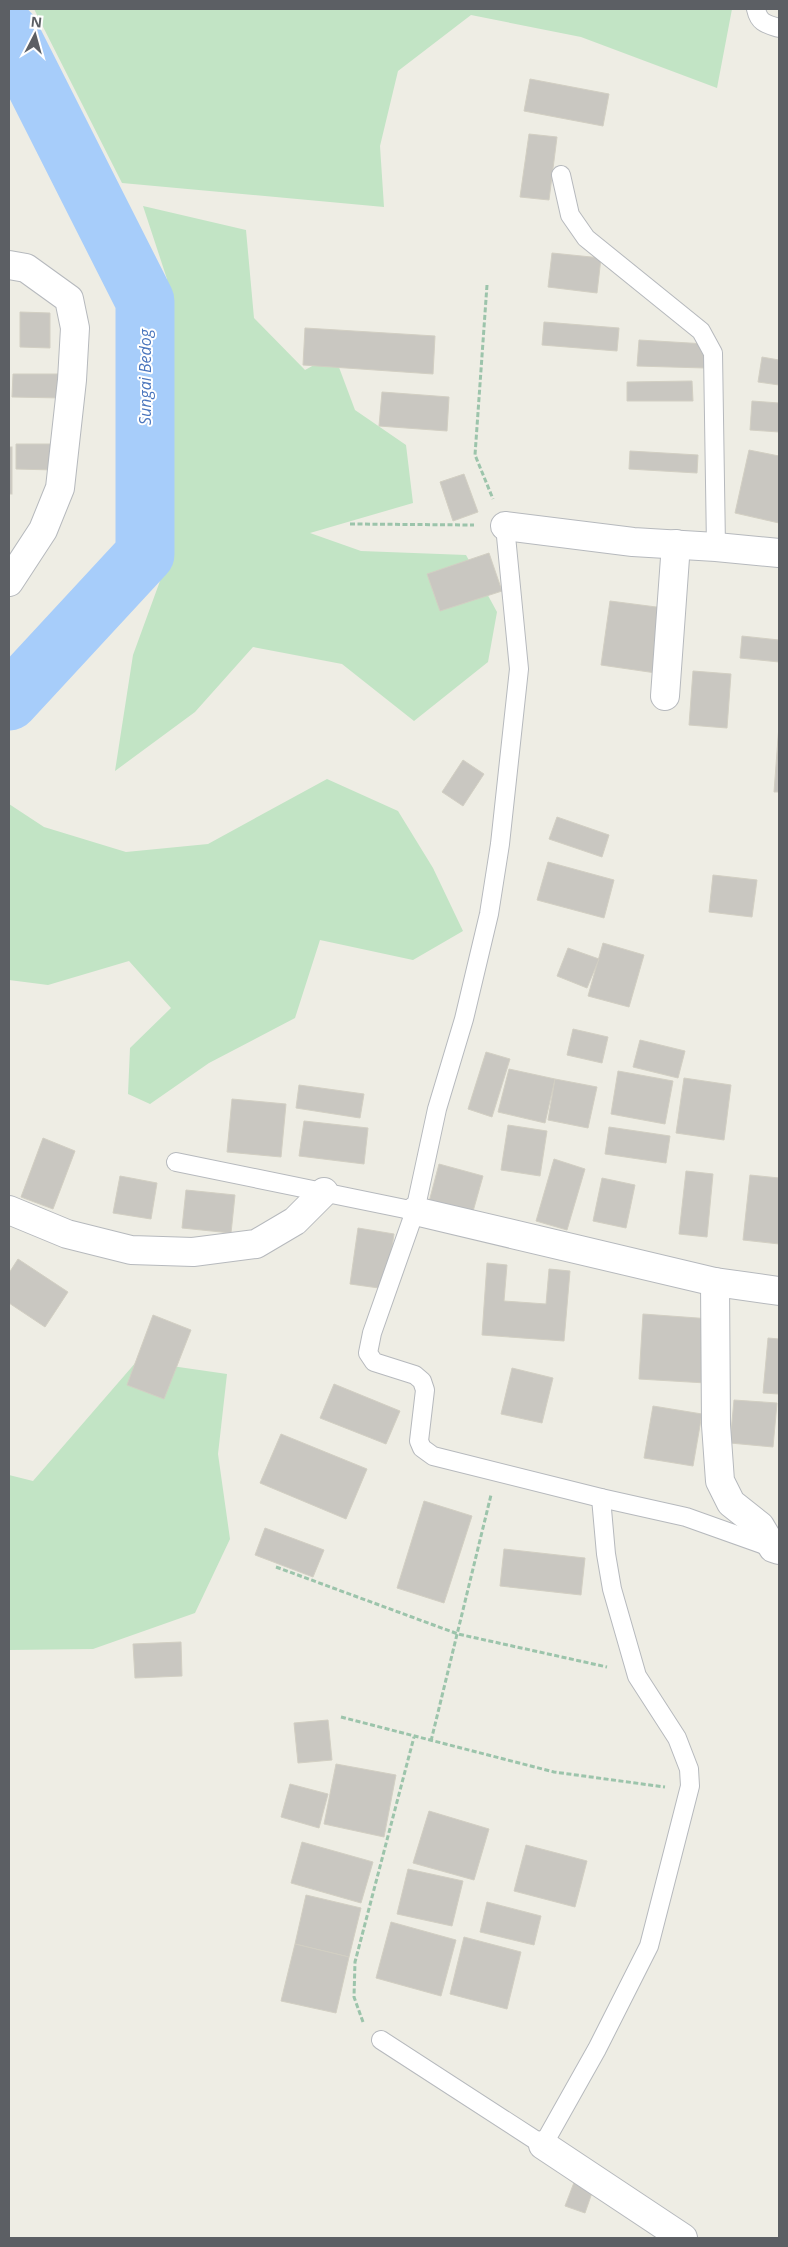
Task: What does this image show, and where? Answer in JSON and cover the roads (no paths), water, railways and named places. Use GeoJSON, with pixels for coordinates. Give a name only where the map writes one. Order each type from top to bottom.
{"type":"FeatureCollection","features":[{"type":"Feature","properties":{"kind":"street"},"geometry":{"type":"LineString","coordinates":[[9,265],[26,268],[69,300],[75,328],[72,380],[60,488],[43,530],[9,582]]}},
{"type":"Feature","properties":{"kind":"street"},"geometry":{"type":"LineString","coordinates":[[504,526],[633,542],[779,553]]}},
{"type":"Feature","properties":{"kind":"street"},"geometry":{"type":"LineString","coordinates":[[665,696],[676,544]]}},
{"type":"Feature","properties":{"kind":"street"},"geometry":{"type":"LineString","coordinates":[[9,1210],[67,1234],[131,1250],[193,1252],[256,1244],[294,1222],[324,1192]]}},
{"type":"Feature","properties":{"kind":"street"},"geometry":{"type":"LineString","coordinates":[[415,1211],[715,1282],[779,1291]]}},
{"type":"Feature","properties":{"kind":"street"},"geometry":{"type":"LineString","coordinates":[[715,1282],[716,1425],[720,1481],[730,1503],[760,1526],[776,1549]]}},
{"type":"Feature","properties":{"kind":"street"},"geometry":{"type":"LineString","coordinates":[[543,2145],[683,2238]]}},
{"type":"Feature","properties":{"kind":"lane"},"geometry":{"type":"LineString","coordinates":[[756,9],[758,19],[765,24],[779,28]]}},
{"type":"Feature","properties":{"kind":"lane"},"geometry":{"type":"LineString","coordinates":[[562,175],[570,216],[586,238],[701,330],[713,353],[716,547]]}},
{"type":"Feature","properties":{"kind":"lane"},"geometry":{"type":"LineString","coordinates":[[504,526],[519,669],[500,844],[484,934],[464,1019],[437,1110],[415,1211],[372,1333],[368,1353],[374,1362],[415,1375],[422,1381],[425,1390],[419,1441],[422,1448],[433,1456],[686,1517],[776,1549]]}},
{"type":"Feature","properties":{"kind":"lane"},"geometry":{"type":"LineString","coordinates":[[176,1162],[415,1211]]}},
{"type":"Feature","properties":{"kind":"lane"},"geometry":{"type":"LineString","coordinates":[[381,2040],[543,2145],[596,2049],[649,1946],[690,1786],[689,1769],[677,1738],[637,1676],[612,1589],[606,1554],[601,1498]]}},
{"type":"Feature","properties":{"kind":"waterway","name":"Sungai Bedog"},"geometry":{"type":"LineString","coordinates":[[9,32],[145,301],[145,554],[9,701]]}}]}
